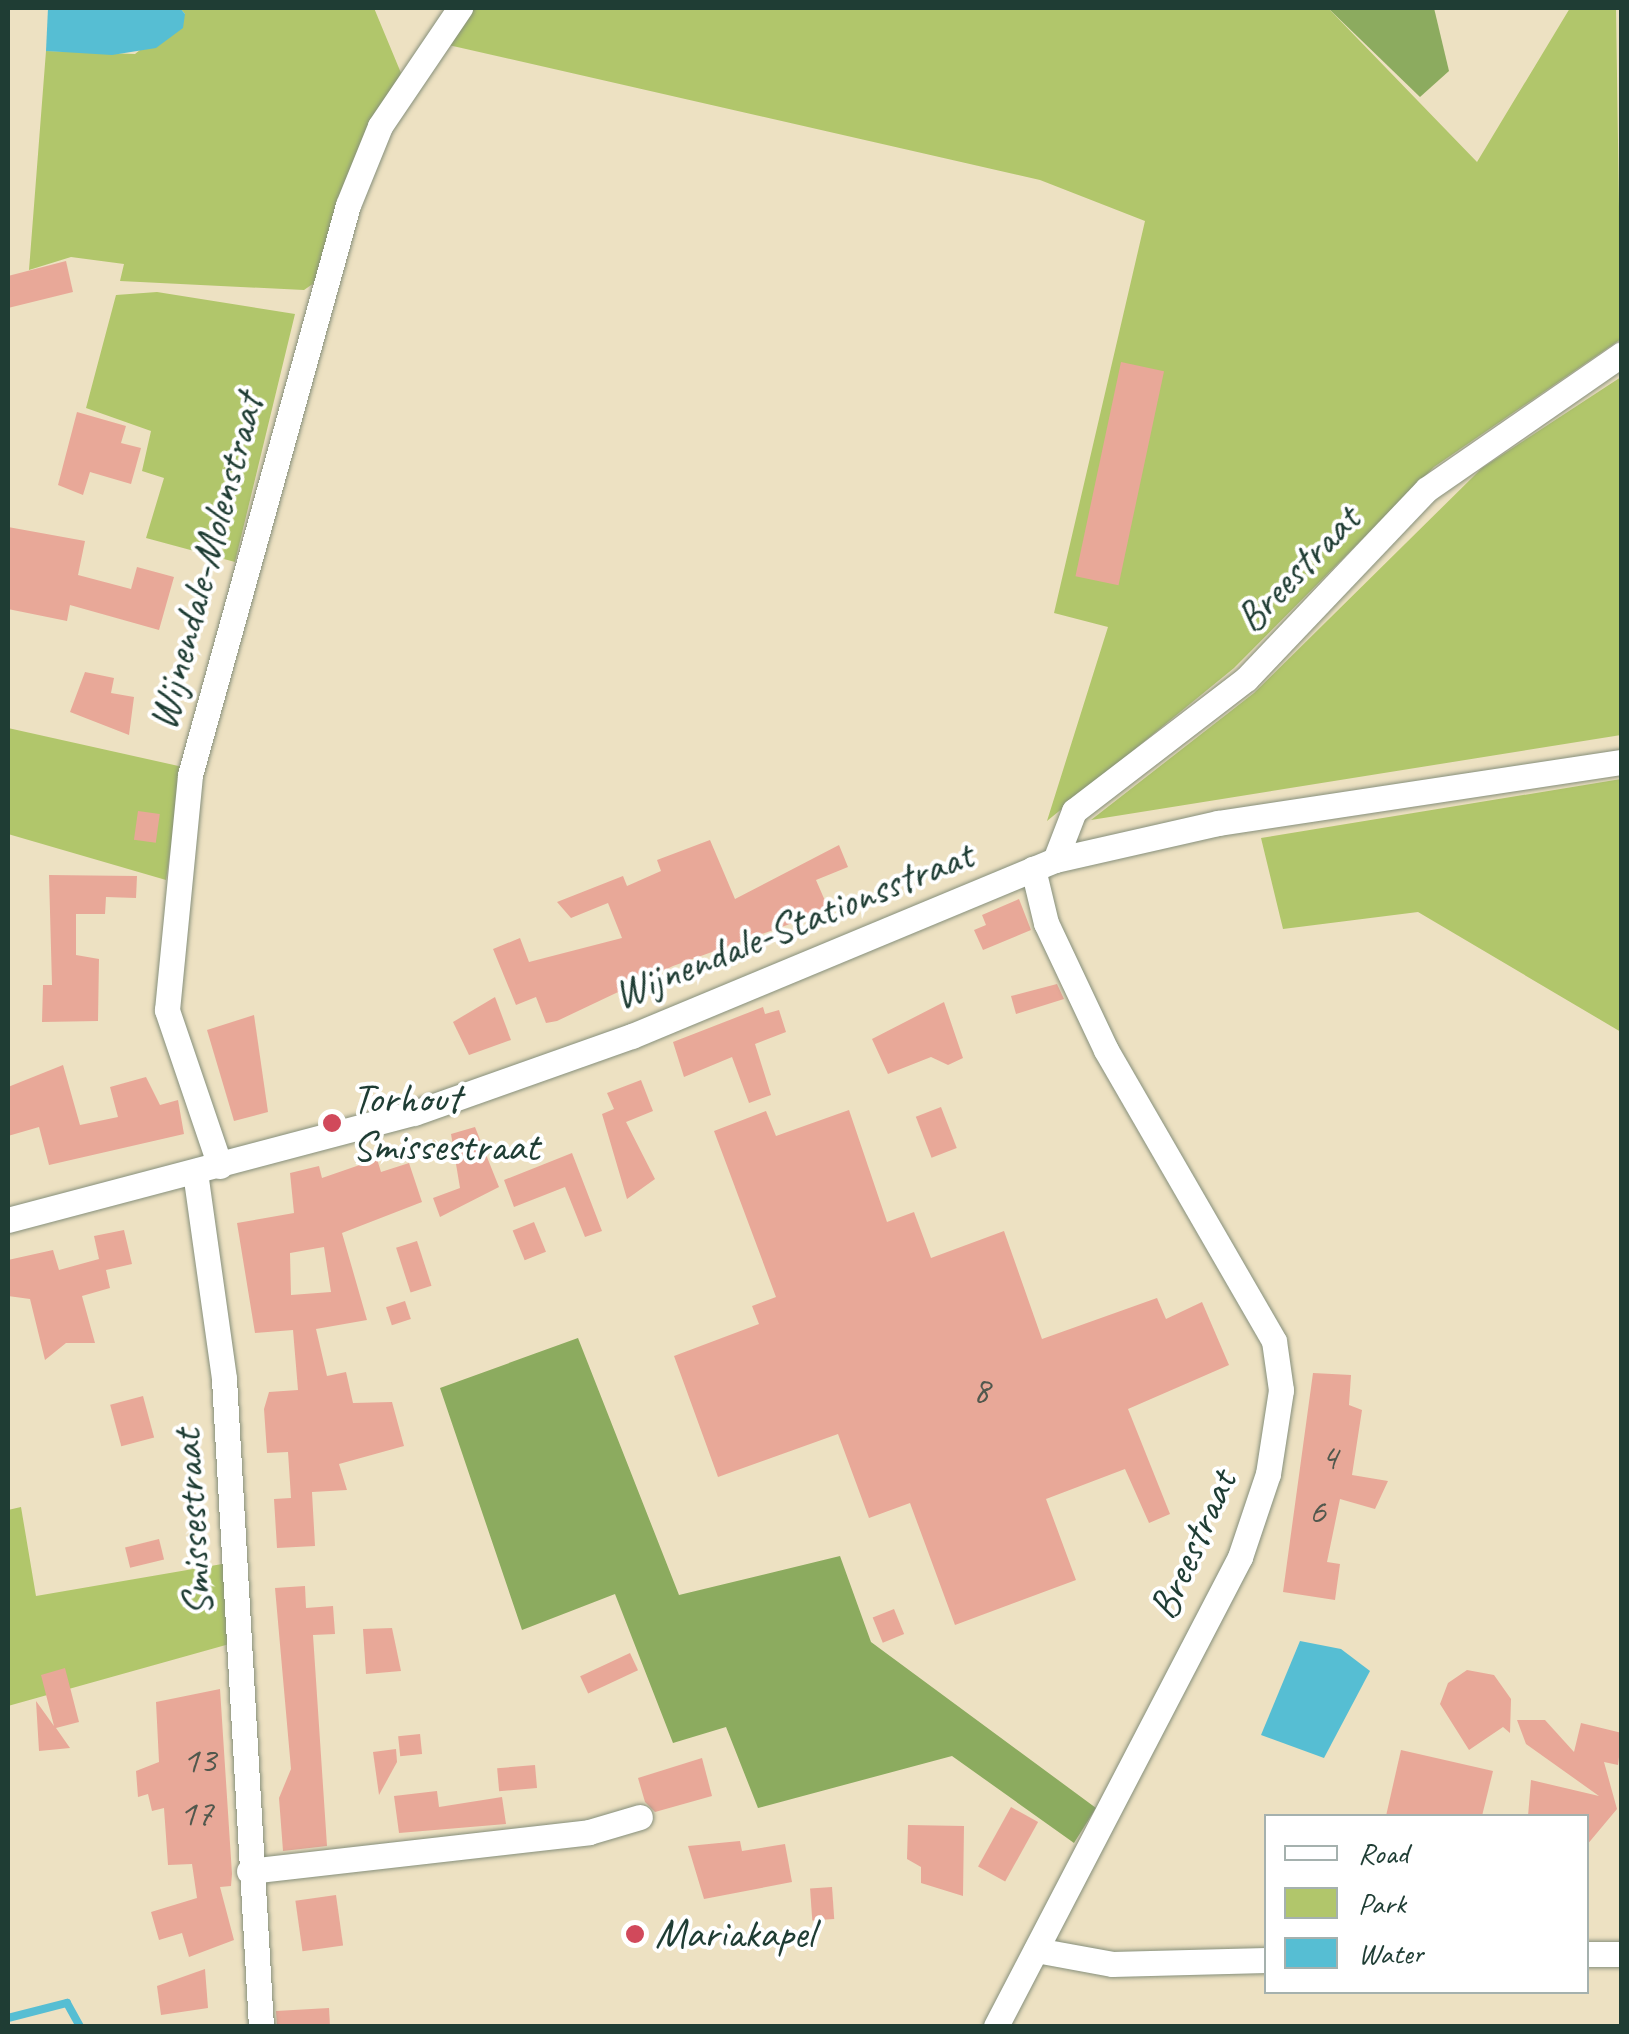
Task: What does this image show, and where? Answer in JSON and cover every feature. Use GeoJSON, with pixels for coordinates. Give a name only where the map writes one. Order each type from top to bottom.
{"type":"FeatureCollection","features":[{"type":"Feature","properties":{"kind":"street","name":"Wijnendale-Molenstraat"},"geometry":{"type":"LineString","coordinates":[[207,1169],[167,1010],[190,775],[348,205],[380,126],[460,8]]}},
{"type":"Feature","properties":{"kind":"street","name":"Breestraat"},"geometry":{"type":"LineString","coordinates":[[996,2026],[1240,1557],[1268,1474],[1281,1390],[1274,1342],[1106,1050],[1052,936],[1044,865],[1074,811],[1246,679],[1427,489],[1622,354]]}},
{"type":"Feature","properties":{"kind":"street","name":"Wijnendale-Stationsstraat"},"geometry":{"type":"LineString","coordinates":[[8,1220],[414,1113],[632,1036],[1044,865],[1218,823],[1622,762]]}},
{"type":"Feature","properties":{"kind":"street","name":"Smissestraat"},"geometry":{"type":"LineString","coordinates":[[207,1169],[224,1379],[249,1871],[261,2026]]}},
{"type":"Feature","properties":{"kind":"street"},"geometry":{"type":"LineString","coordinates":[[249,1871],[589,1832],[640,1817]]}},
{"type":"Feature","properties":{"kind":"street"},"geometry":{"type":"LineString","coordinates":[[1036,1950],[1112,1964],[1264,1960]]}},
{"type":"Feature","properties":{"kind":"street"},"geometry":{"type":"LineString","coordinates":[[1589,1954],[1622,1954]]}},
{"type":"Feature","properties":{"kind":"green space"},"geometry":{"type":"Polygon","coordinates":[[[180,8],[374,8],[401,73],[317,281],[304,290],[120,281],[124,264],[71,257],[29,270],[46,51],[135,54],[185,14],[180,8]]]}},
{"type":"Feature","properties":{"kind":"green space"},"geometry":{"type":"Polygon","coordinates":[[[470,8],[1328,8],[1477,162],[1570,8],[1616,8],[1621,339],[1434,467],[1234,668],[1047,821],[1108,627],[1054,613],[1145,221],[1040,180],[444,44],[470,8]]]}},
{"type":"Feature","properties":{"kind":"green space"},"geometry":{"type":"Polygon","coordinates":[[[1328,8],[1434,8],[1449,71],[1420,97],[1328,8]]]}},
{"type":"Feature","properties":{"kind":"green space"},"geometry":{"type":"Polygon","coordinates":[[[157,292],[295,314],[235,562],[146,538],[164,478],[142,471],[151,431],[86,408],[116,295],[157,292]]]}},
{"type":"Feature","properties":{"kind":"green space"},"geometry":{"type":"Polygon","coordinates":[[[1621,377],[1621,735],[1091,820],[1254,693],[1482,468],[1621,377]]]}},
{"type":"Feature","properties":{"kind":"green space"},"geometry":{"type":"Polygon","coordinates":[[[8,728],[183,767],[166,880],[8,834],[8,728]]]}},
{"type":"Feature","properties":{"kind":"green space"},"geometry":{"type":"Polygon","coordinates":[[[1621,779],[1621,1032],[1418,912],[1283,929],[1261,838],[1621,779]]]}},
{"type":"Feature","properties":{"kind":"green space"},"geometry":{"type":"Polygon","coordinates":[[[578,1338],[679,1595],[840,1556],[871,1642],[1096,1808],[1074,1843],[952,1756],[758,1808],[726,1727],[673,1743],[615,1594],[522,1630],[440,1388],[578,1338]]]}},
{"type":"Feature","properties":{"kind":"green space"},"geometry":{"type":"Polygon","coordinates":[[[21,1507],[36,1596],[228,1563],[233,1643],[8,1706],[8,1510],[21,1507]]]}},
{"type":"Feature","properties":{"kind":"water"},"geometry":{"type":"Polygon","coordinates":[[[48,8],[180,8],[185,14],[183,28],[156,48],[112,55],[46,51],[48,8]]]}},
{"type":"Feature","properties":{"kind":"water"},"geometry":{"type":"Polygon","coordinates":[[[1300,1641],[1341,1649],[1370,1671],[1324,1758],[1261,1735],[1300,1641]]]}},
{"type":"Feature","properties":{"kind":"building"},"geometry":{"type":"Polygon","coordinates":[[[66,261],[73,292],[8,308],[8,276],[66,261]]]}},
{"type":"Feature","properties":{"kind":"building"},"geometry":{"type":"Polygon","coordinates":[[[1121,362],[1164,371],[1119,585],[1075,576],[1121,362]]]}},
{"type":"Feature","properties":{"kind":"building"},"geometry":{"type":"Polygon","coordinates":[[[77,412],[126,426],[121,443],[141,448],[131,484],[90,472],[83,495],[58,485],[77,412]]]}},
{"type":"Feature","properties":{"kind":"building"},"geometry":{"type":"Polygon","coordinates":[[[8,527],[85,541],[78,575],[131,589],[137,567],[174,577],[159,630],[70,605],[67,621],[8,609],[8,527]]]}},
{"type":"Feature","properties":{"kind":"building"},"geometry":{"type":"Polygon","coordinates":[[[85,672],[114,678],[111,693],[134,697],[129,735],[70,712],[85,672]]]}},
{"type":"Feature","properties":{"kind":"building"},"geometry":{"type":"Polygon","coordinates":[[[138,811],[160,814],[156,843],[134,840],[138,811]]]}},
{"type":"Feature","properties":{"kind":"building"},"geometry":{"type":"Polygon","coordinates":[[[710,840],[735,899],[839,845],[848,867],[816,880],[829,910],[673,966],[557,1021],[546,1023],[536,997],[516,1005],[493,949],[520,938],[529,962],[622,938],[608,903],[571,918],[557,902],[623,876],[627,886],[661,871],[657,860],[710,840]]]}},
{"type":"Feature","properties":{"kind":"building"},"geometry":{"type":"Polygon","coordinates":[[[49,875],[137,876],[136,898],[106,897],[105,914],[76,914],[76,955],[99,959],[98,1021],[42,1022],[43,985],[52,985],[49,875]]]}},
{"type":"Feature","properties":{"kind":"building"},"geometry":{"type":"Polygon","coordinates":[[[1019,899],[1031,930],[983,950],[974,930],[986,925],[982,915],[1019,899]]]}},
{"type":"Feature","properties":{"kind":"building"},"geometry":{"type":"Polygon","coordinates":[[[1057,984],[1064,999],[1016,1014],[1011,996],[1057,984]]]}},
{"type":"Feature","properties":{"kind":"building"},"geometry":{"type":"Polygon","coordinates":[[[495,997],[511,1040],[469,1055],[453,1022],[495,997]]]}},
{"type":"Feature","properties":{"kind":"building"},"geometry":{"type":"Polygon","coordinates":[[[944,1002],[963,1058],[948,1065],[931,1057],[888,1074],[872,1039],[944,1002]]]}},
{"type":"Feature","properties":{"kind":"building"},"geometry":{"type":"Polygon","coordinates":[[[763,1007],[765,1014],[779,1010],[786,1032],[755,1044],[771,1095],[749,1103],[732,1057],[684,1077],[673,1042],[763,1007]]]}},
{"type":"Feature","properties":{"kind":"building"},"geometry":{"type":"Polygon","coordinates":[[[254,1015],[268,1112],[234,1121],[207,1030],[254,1015]]]}},
{"type":"Feature","properties":{"kind":"building"},"geometry":{"type":"Polygon","coordinates":[[[63,1065],[80,1125],[118,1117],[110,1087],[146,1077],[160,1105],[178,1100],[184,1134],[49,1165],[39,1127],[8,1136],[8,1087],[63,1065]]]}},
{"type":"Feature","properties":{"kind":"building"},"geometry":{"type":"Polygon","coordinates":[[[641,1080],[653,1111],[626,1122],[655,1179],[627,1199],[602,1114],[614,1109],[607,1093],[641,1080]]]}},
{"type":"Feature","properties":{"kind":"building"},"geometry":{"type":"Polygon","coordinates":[[[941,1107],[957,1148],[932,1158],[916,1117],[941,1107]]]}},
{"type":"Feature","properties":{"kind":"building"},"geometry":{"type":"Polygon","coordinates":[[[849,1110],[887,1222],[914,1212],[931,1258],[1004,1231],[1042,1339],[1157,1298],[1166,1319],[1202,1302],[1229,1365],[1128,1409],[1170,1514],[1149,1523],[1125,1469],[1046,1499],[1076,1580],[955,1625],[910,1503],[869,1518],[838,1434],[718,1477],[674,1356],[759,1324],[752,1306],[776,1297],[714,1131],[766,1111],[776,1136],[849,1110]]]}},
{"type":"Feature","properties":{"kind":"building"},"geometry":{"type":"Polygon","coordinates":[[[475,1127],[499,1187],[440,1217],[433,1198],[460,1188],[451,1134],[475,1127]]]}},
{"type":"Feature","properties":{"kind":"building"},"geometry":{"type":"Polygon","coordinates":[[[572,1153],[602,1231],[585,1237],[565,1187],[514,1207],[504,1180],[572,1153]]]}},
{"type":"Feature","properties":{"kind":"building"},"geometry":{"type":"Polygon","coordinates":[[[377,1159],[381,1172],[409,1163],[422,1202],[342,1233],[367,1320],[316,1329],[327,1376],[346,1372],[353,1403],[392,1402],[404,1446],[339,1464],[347,1490],[312,1492],[315,1546],[277,1548],[274,1499],[291,1498],[288,1452],[267,1453],[264,1409],[269,1392],[298,1390],[293,1330],[255,1333],[237,1223],[294,1213],[290,1173],[319,1166],[322,1178],[377,1159]],[[324,1247],[290,1253],[291,1295],[331,1292],[324,1247]]]}},
{"type":"Feature","properties":{"kind":"building"},"geometry":{"type":"Polygon","coordinates":[[[534,1222],[546,1252],[525,1260],[513,1231],[534,1222]]]}},
{"type":"Feature","properties":{"kind":"building"},"geometry":{"type":"Polygon","coordinates":[[[124,1230],[132,1264],[106,1270],[110,1288],[82,1296],[95,1343],[66,1343],[45,1360],[30,1299],[8,1296],[8,1260],[53,1250],[59,1270],[99,1259],[94,1236],[124,1230]]]}},
{"type":"Feature","properties":{"kind":"building"},"geometry":{"type":"Polygon","coordinates":[[[417,1241],[432,1286],[411,1292],[396,1248],[417,1241]]]}},
{"type":"Feature","properties":{"kind":"building"},"geometry":{"type":"Polygon","coordinates":[[[405,1301],[411,1319],[392,1325],[386,1307],[405,1301]]]}},
{"type":"Feature","properties":{"kind":"building"},"geometry":{"type":"Polygon","coordinates":[[[1313,1373],[1351,1375],[1349,1405],[1362,1410],[1352,1475],[1388,1481],[1375,1509],[1340,1499],[1327,1562],[1340,1564],[1335,1600],[1283,1592],[1313,1373]]]}},
{"type":"Feature","properties":{"kind":"building"},"geometry":{"type":"Polygon","coordinates":[[[143,1396],[154,1438],[121,1446],[110,1405],[143,1396]]]}},
{"type":"Feature","properties":{"kind":"building"},"geometry":{"type":"Polygon","coordinates":[[[159,1539],[164,1559],[130,1568],[125,1547],[159,1539]]]}},
{"type":"Feature","properties":{"kind":"building"},"geometry":{"type":"Polygon","coordinates":[[[305,1586],[306,1608],[333,1606],[335,1634],[313,1635],[327,1846],[283,1851],[279,1798],[291,1769],[275,1588],[305,1586]]]}},
{"type":"Feature","properties":{"kind":"building"},"geometry":{"type":"Polygon","coordinates":[[[894,1609],[904,1634],[883,1643],[873,1618],[894,1609]]]}},
{"type":"Feature","properties":{"kind":"building"},"geometry":{"type":"Polygon","coordinates":[[[392,1628],[401,1671],[366,1674],[363,1629],[392,1628]]]}},
{"type":"Feature","properties":{"kind":"building"},"geometry":{"type":"Polygon","coordinates":[[[630,1653],[638,1670],[588,1693],[580,1676],[630,1653]]]}},
{"type":"Feature","properties":{"kind":"building"},"geometry":{"type":"Polygon","coordinates":[[[65,1668],[79,1722],[56,1728],[70,1748],[39,1751],[36,1701],[54,1726],[41,1675],[65,1668]]]}},
{"type":"Feature","properties":{"kind":"building"},"geometry":{"type":"Polygon","coordinates":[[[1467,1670],[1494,1675],[1511,1699],[1510,1733],[1503,1727],[1469,1750],[1440,1704],[1448,1683],[1467,1670]]]}},
{"type":"Feature","properties":{"kind":"building"},"geometry":{"type":"Polygon","coordinates":[[[220,1689],[232,1874],[231,1886],[220,1887],[234,1940],[189,1957],[182,1933],[159,1940],[151,1912],[197,1898],[192,1864],[168,1865],[164,1808],[152,1811],[148,1794],[138,1797],[136,1771],[159,1762],[156,1702],[220,1689]]]}},
{"type":"Feature","properties":{"kind":"building"},"geometry":{"type":"Polygon","coordinates":[[[1517,1720],[1545,1720],[1574,1752],[1581,1723],[1622,1733],[1618,1765],[1604,1762],[1617,1809],[1589,1842],[1589,1814],[1528,1814],[1531,1780],[1599,1796],[1526,1744],[1517,1720]]]}},
{"type":"Feature","properties":{"kind":"building"},"geometry":{"type":"Polygon","coordinates":[[[420,1734],[422,1754],[400,1756],[398,1736],[420,1734]]]}},
{"type":"Feature","properties":{"kind":"building"},"geometry":{"type":"Polygon","coordinates":[[[396,1749],[397,1762],[379,1795],[373,1752],[396,1749]]]}},
{"type":"Feature","properties":{"kind":"building"},"geometry":{"type":"Polygon","coordinates":[[[1401,1750],[1493,1771],[1482,1814],[1386,1814],[1401,1750]]]}},
{"type":"Feature","properties":{"kind":"building"},"geometry":{"type":"Polygon","coordinates":[[[702,1758],[712,1796],[655,1812],[645,1802],[638,1778],[702,1758]]]}},
{"type":"Feature","properties":{"kind":"building"},"geometry":{"type":"Polygon","coordinates":[[[535,1765],[537,1788],[499,1791],[497,1768],[535,1765]]]}},
{"type":"Feature","properties":{"kind":"building"},"geometry":{"type":"Polygon","coordinates":[[[437,1791],[439,1807],[502,1797],[506,1824],[399,1833],[394,1796],[437,1791]]]}},
{"type":"Feature","properties":{"kind":"building"},"geometry":{"type":"Polygon","coordinates":[[[1011,1807],[1038,1822],[1005,1882],[978,1866],[1011,1807]]]}},
{"type":"Feature","properties":{"kind":"building"},"geometry":{"type":"Polygon","coordinates":[[[908,1825],[964,1826],[963,1896],[921,1883],[921,1867],[907,1859],[908,1825]]]}},
{"type":"Feature","properties":{"kind":"building"},"geometry":{"type":"Polygon","coordinates":[[[740,1841],[742,1851],[785,1844],[792,1882],[704,1899],[688,1846],[740,1841]]]}},
{"type":"Feature","properties":{"kind":"building"},"geometry":{"type":"Polygon","coordinates":[[[832,1887],[834,1919],[812,1920],[810,1889],[832,1887]]]}},
{"type":"Feature","properties":{"kind":"building"},"geometry":{"type":"Polygon","coordinates":[[[336,1895],[343,1946],[302,1951],[295,1901],[336,1895]]]}},
{"type":"Feature","properties":{"kind":"building"},"geometry":{"type":"Polygon","coordinates":[[[205,1969],[208,2008],[161,2015],[157,1986],[205,1969]]]}},
{"type":"Feature","properties":{"kind":"building"},"geometry":{"type":"Polygon","coordinates":[[[329,2008],[330,2026],[277,2026],[276,2011],[329,2008]]]}},
{"type":"Feature","properties":{"kind":"waterway"},"geometry":{"type":"LineString","coordinates":[[8,2018],[67,2003],[80,2026]]}},
{"type":"Feature","properties":{"kind":"place","name":"Torhout Smissestraat"},"geometry":{"type":"Point","coordinates":[332,1123]}},
{"type":"Feature","properties":{"kind":"place","name":"Mariakapel"},"geometry":{"type":"Point","coordinates":[635,1934]}}]}
